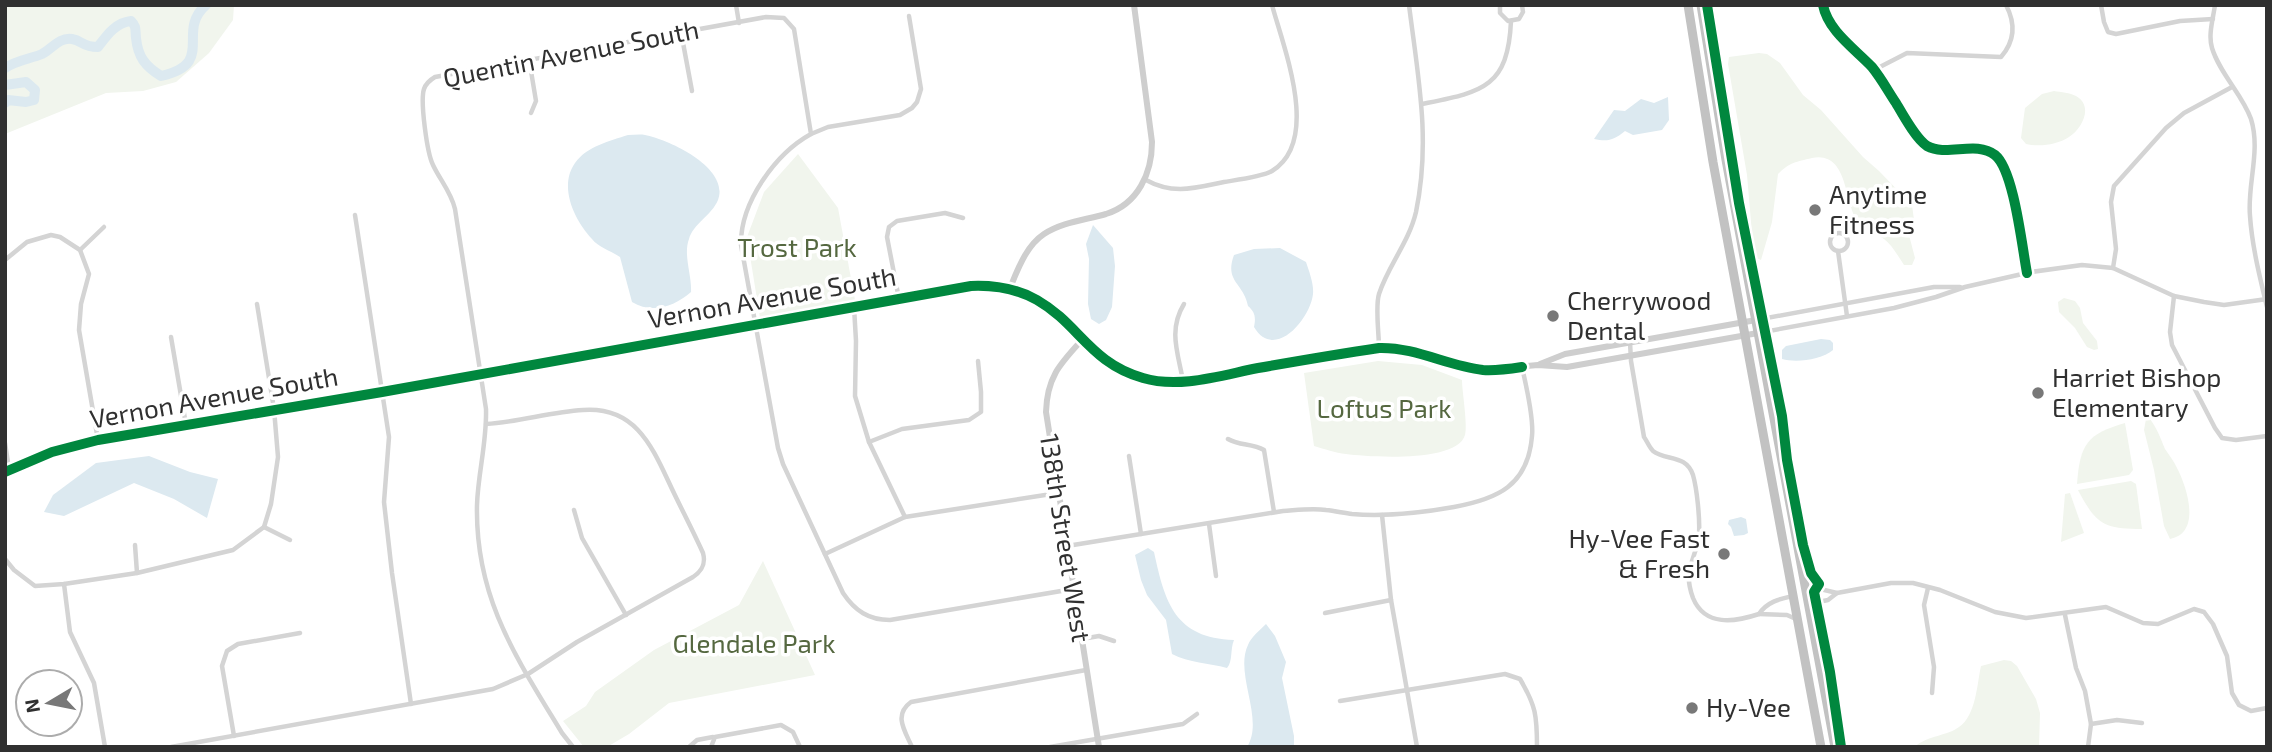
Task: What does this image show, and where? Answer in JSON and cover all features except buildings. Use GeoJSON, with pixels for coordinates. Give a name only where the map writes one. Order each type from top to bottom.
{"type":"FeatureCollection","features":[{"type":"Feature","properties":{"kind":"highway"},"geometry":{"type":"LineString","coordinates":[[1688,5],[1713,162],[1821,747]]}},
{"type":"Feature","properties":{"kind":"highway"},"geometry":{"type":"LineString","coordinates":[[1701,5],[1726,160],[1835,747]]}},
{"type":"Feature","properties":{"kind":"highway"},"geometry":{"type":"LineString","coordinates":[[1794,596],[1806,594]]}},
{"type":"Feature","properties":{"kind":"highway"},"geometry":{"type":"LineString","coordinates":[[1796,607],[1808,604]]}},
{"type":"Feature","properties":{"kind":"street"},"geometry":{"type":"LineString","coordinates":[[736,5],[739,23]]}},
{"type":"Feature","properties":{"kind":"street"},"geometry":{"type":"LineString","coordinates":[[1010,288],[1023,258],[1042,235],[1059,226],[1110,212],[1132,198],[1146,180],[1152,160],[1152,142],[1133,5]]}},
{"type":"Feature","properties":{"kind":"street"},"geometry":{"type":"LineString","coordinates":[[1146,180],[1160,187],[1178,190],[1270,172],[1289,155],[1298,120],[1289,66],[1272,5]]}},
{"type":"Feature","properties":{"kind":"street"},"geometry":{"type":"LineString","coordinates":[[1379,348],[1378,297],[1415,215],[1424,146],[1422,104],[1409,5]]}},
{"type":"Feature","properties":{"kind":"street"},"geometry":{"type":"LineString","coordinates":[[1500,5],[1502,17],[1511,21],[1522,16],[1522,5]]}},
{"type":"Feature","properties":{"kind":"street"},"geometry":{"type":"LineString","coordinates":[[1823,5],[1833,27],[1874,70],[1925,145],[1940,151],[1966,149],[1995,155],[2006,170],[2027,273]]}},
{"type":"Feature","properties":{"kind":"street"},"geometry":{"type":"LineString","coordinates":[[1874,70],[1907,53],[2001,57],[2011,46],[2013,27],[2006,5]]}},
{"type":"Feature","properties":{"kind":"street"},"geometry":{"type":"LineString","coordinates":[[2101,5],[2108,32],[2116,34],[2180,21],[2213,19]]}},
{"type":"Feature","properties":{"kind":"street"},"geometry":{"type":"LineString","coordinates":[[2215,5],[2210,34],[2212,48],[2232,87],[2244,103],[2251,121],[2254,163],[2249,214],[2267,307]]}},
{"type":"Feature","properties":{"kind":"street"},"geometry":{"type":"LineString","coordinates":[[909,16],[921,89],[912,108],[900,115],[828,127],[811,134],[789,149],[766,178],[742,225],[741,245],[778,448],[843,593],[861,613],[872,618],[890,620],[1073,589]]}},
{"type":"Feature","properties":{"kind":"street","name":"Quentin Avenue South"},"geometry":{"type":"LineString","coordinates":[[480,373],[455,209],[452,198],[429,156],[422,98],[427,83],[440,76],[529,59],[766,17],[784,18],[794,29],[811,134]]}},
{"type":"Feature","properties":{"kind":"street"},"geometry":{"type":"LineString","coordinates":[[1422,104],[1474,92],[1491,81],[1499,73],[1508,53],[1511,21]]}},
{"type":"Feature","properties":{"kind":"street"},"geometry":{"type":"LineString","coordinates":[[681,32],[692,91]]}},
{"type":"Feature","properties":{"kind":"street"},"geometry":{"type":"LineString","coordinates":[[529,59],[536,101],[531,113]]}},
{"type":"Feature","properties":{"kind":"street"},"geometry":{"type":"LineString","coordinates":[[2113,268],[2116,249],[2111,202],[2114,186],[2166,128],[2184,113],[2232,87]]}},
{"type":"Feature","properties":{"kind":"street"},"geometry":{"type":"LineString","coordinates":[[899,299],[887,237],[889,227],[897,220],[945,213],[964,218]]}},
{"type":"Feature","properties":{"kind":"street"},"geometry":{"type":"LineString","coordinates":[[355,215],[389,437],[384,502],[411,704]]}},
{"type":"Feature","properties":{"kind":"street"},"geometry":{"type":"LineString","coordinates":[[80,250],[104,227]]}},
{"type":"Feature","properties":{"kind":"street"},"geometry":{"type":"LineString","coordinates":[[1839,233],[1845,236],[1847,244],[1844,249],[1838,251],[1833,249],[1830,242],[1832,237],[1839,233]]}},
{"type":"Feature","properties":{"kind":"street"},"geometry":{"type":"LineString","coordinates":[[5,260],[27,242],[51,235],[60,237],[80,250],[89,274],[81,304],[79,330],[98,440]]}},
{"type":"Feature","properties":{"kind":"street"},"geometry":{"type":"LineString","coordinates":[[1838,251],[1847,316]]}},
{"type":"Feature","properties":{"kind":"street"},"geometry":{"type":"LineString","coordinates":[[1758,332],[1894,307],[2027,273],[2082,265],[2113,268],[2174,296],[2224,305],[2266,299]]}},
{"type":"Feature","properties":{"kind":"street","name":"Vernon Avenue South"},"geometry":{"type":"LineString","coordinates":[[7,470],[52,452],[98,440],[971,286],[1010,288],[1037,300],[1057,314],[1111,366],[1124,372],[1145,379],[1183,382],[1392,347],[1485,370],[1538,365],[1567,367],[1758,332]]}},
{"type":"Feature","properties":{"kind":"street"},"geometry":{"type":"LineString","coordinates":[[1756,320],[1934,287],[1965,287]]}},
{"type":"Feature","properties":{"kind":"street"},"geometry":{"type":"LineString","coordinates":[[2174,296],[2170,332],[2172,345],[2215,428],[2222,438],[2236,440],[2267,436]]}},
{"type":"Feature","properties":{"kind":"street"},"geometry":{"type":"LineString","coordinates":[[5,559],[14,570],[35,586],[64,584],[137,573],[233,550],[264,527],[271,504],[278,457],[274,410],[257,304]]}},
{"type":"Feature","properties":{"kind":"street"},"geometry":{"type":"LineString","coordinates":[[1183,382],[1174,335],[1177,317],[1184,304]]}},
{"type":"Feature","properties":{"kind":"street"},"geometry":{"type":"LineString","coordinates":[[854,306],[855,396],[869,442],[905,517]]}},
{"type":"Feature","properties":{"kind":"street","name":"Vernon Avenue South"},"geometry":{"type":"LineString","coordinates":[[1538,365],[1565,354],[1756,320]]}},
{"type":"Feature","properties":{"kind":"street"},"geometry":{"type":"LineString","coordinates":[[171,337],[186,425]]}},
{"type":"Feature","properties":{"kind":"street","name":"138th Street West"},"geometry":{"type":"LineString","coordinates":[[1082,340],[1056,369],[1047,394],[1046,412],[1099,747]]}},
{"type":"Feature","properties":{"kind":"street"},"geometry":{"type":"LineString","coordinates":[[1630,342],[1644,437],[1654,452],[1682,461],[1693,475],[1698,544],[1689,576],[1691,592],[1699,609],[1709,617],[1721,620],[1739,621],[1759,614],[1787,615],[1799,623]]}},
{"type":"Feature","properties":{"kind":"street"},"geometry":{"type":"LineString","coordinates":[[869,442],[902,429],[969,420],[981,412],[978,361]]}},
{"type":"Feature","properties":{"kind":"street"},"geometry":{"type":"LineString","coordinates":[[1067,547],[1274,512],[1307,509],[1382,515],[1419,513],[1498,496],[1519,476],[1528,456],[1533,434],[1522,367]]}},
{"type":"Feature","properties":{"kind":"street"},"geometry":{"type":"LineString","coordinates":[[480,373],[486,409],[477,502],[481,567],[499,623],[571,746]]}},
{"type":"Feature","properties":{"kind":"street"},"geometry":{"type":"LineString","coordinates":[[171,747],[493,689],[528,674],[577,642],[697,574],[704,564],[703,552],[653,448],[631,424],[609,413],[583,410],[511,423],[486,424]]}},
{"type":"Feature","properties":{"kind":"street"},"geometry":{"type":"LineString","coordinates":[[1228,439],[1238,444],[1255,445],[1264,450],[1274,512]]}},
{"type":"Feature","properties":{"kind":"street"},"geometry":{"type":"LineString","coordinates":[[5,443],[7,470]]}},
{"type":"Feature","properties":{"kind":"street"},"geometry":{"type":"LineString","coordinates":[[1129,456],[1141,534]]}},
{"type":"Feature","properties":{"kind":"street"},"geometry":{"type":"LineString","coordinates":[[825,554],[905,517],[1058,493]]}},
{"type":"Feature","properties":{"kind":"street"},"geometry":{"type":"LineString","coordinates":[[574,510],[582,538],[626,615]]}},
{"type":"Feature","properties":{"kind":"street"},"geometry":{"type":"LineString","coordinates":[[1382,515],[1391,600],[1417,747]]}},
{"type":"Feature","properties":{"kind":"street"},"geometry":{"type":"LineString","coordinates":[[1209,524],[1216,576]]}},
{"type":"Feature","properties":{"kind":"street"},"geometry":{"type":"LineString","coordinates":[[264,527],[290,540]]}},
{"type":"Feature","properties":{"kind":"street"},"geometry":{"type":"LineString","coordinates":[[135,544],[137,573]]}},
{"type":"Feature","properties":{"kind":"street"},"geometry":{"type":"LineString","coordinates":[[1801,568],[1816,588],[1837,593],[1891,583],[1913,583],[1940,590],[2010,617],[2065,615],[2106,607],[2143,623],[2158,624],[2194,609],[2204,612],[2213,624],[2227,656],[2232,693],[2239,705],[2250,711],[2267,708]]}},
{"type":"Feature","properties":{"kind":"street"},"geometry":{"type":"LineString","coordinates":[[64,584],[70,632],[94,683],[105,747]]}},
{"type":"Feature","properties":{"kind":"street"},"geometry":{"type":"LineString","coordinates":[[1928,588],[1924,605],[1934,667],[1932,693]]}},
{"type":"Feature","properties":{"kind":"street"},"geometry":{"type":"LineString","coordinates":[[1808,604],[1828,600],[1837,593]]}},
{"type":"Feature","properties":{"kind":"street"},"geometry":{"type":"LineString","coordinates":[[1759,614],[1763,607],[1773,601],[1794,596]]}},
{"type":"Feature","properties":{"kind":"street"},"geometry":{"type":"LineString","coordinates":[[1325,612],[1391,600]]}},
{"type":"Feature","properties":{"kind":"street"},"geometry":{"type":"LineString","coordinates":[[2065,615],[2091,724],[2088,747]]}},
{"type":"Feature","properties":{"kind":"street"},"geometry":{"type":"LineString","coordinates":[[234,736],[222,666],[227,651],[238,644],[300,634]]}},
{"type":"Feature","properties":{"kind":"street"},"geometry":{"type":"LineString","coordinates":[[1082,639],[1099,636],[1114,640]]}},
{"type":"Feature","properties":{"kind":"street"},"geometry":{"type":"LineString","coordinates":[[912,747],[901,715],[906,706],[915,701],[1086,670]]}},
{"type":"Feature","properties":{"kind":"street"},"geometry":{"type":"LineString","coordinates":[[1339,701],[1505,674],[1520,679],[1533,701],[1537,747]]}},
{"type":"Feature","properties":{"kind":"street"},"geometry":{"type":"LineString","coordinates":[[1051,747],[1183,724],[1197,715]]}},
{"type":"Feature","properties":{"kind":"street"},"geometry":{"type":"LineString","coordinates":[[2091,724],[2117,720],[2142,723]]}},
{"type":"Feature","properties":{"kind":"street"},"geometry":{"type":"LineString","coordinates":[[689,747],[697,740],[781,724],[793,732],[800,747]]}},
{"type":"Feature","properties":{"kind":"street"},"geometry":{"type":"LineString","coordinates":[[711,747],[715,737]]}},
{"type":"Feature","properties":{"kind":"green space"},"geometry":{"type":"Polygon","coordinates":[[[5,5],[234,5],[233,20],[209,53],[176,82],[143,91],[106,93],[5,134],[5,5]]]}},
{"type":"Feature","properties":{"kind":"green space"},"geometry":{"type":"Polygon","coordinates":[[[1767,54],[1780,63],[1803,95],[1821,110],[1863,157],[1912,205],[1914,220],[1909,235],[1915,258],[1912,265],[1904,265],[1887,241],[1857,221],[1839,170],[1824,158],[1793,163],[1778,174],[1772,222],[1761,260],[1754,257],[1747,175],[1728,64],[1729,57],[1767,54]]]}},
{"type":"Feature","properties":{"kind":"green space"},"geometry":{"type":"Polygon","coordinates":[[[2054,91],[2074,95],[2081,100],[2085,111],[2082,123],[2069,137],[2054,144],[2026,144],[2021,138],[2025,108],[2042,94],[2054,91]]]}},
{"type":"Feature","properties":{"kind":"green space","name":"Trost Park"},"geometry":{"type":"Polygon","coordinates":[[[798,154],[838,208],[855,300],[760,318],[747,237],[764,192],[798,154]]]}},
{"type":"Feature","properties":{"kind":"green space"},"geometry":{"type":"Polygon","coordinates":[[[2064,298],[2075,301],[2080,308],[2083,323],[2097,341],[2098,349],[2087,347],[2075,328],[2059,312],[2058,302],[2064,298]]]}},
{"type":"Feature","properties":{"kind":"green space","name":"Loftus Park"},"geometry":{"type":"Polygon","coordinates":[[[1378,361],[1422,365],[1462,380],[1466,431],[1459,444],[1430,454],[1392,457],[1342,453],[1314,446],[1304,373],[1378,361]]]}},
{"type":"Feature","properties":{"kind":"green space"},"geometry":{"type":"Polygon","coordinates":[[[2146,419],[2153,423],[2176,465],[2188,497],[2189,519],[2186,528],[2180,535],[2170,539],[2164,526],[2144,430],[2146,419]]]}},
{"type":"Feature","properties":{"kind":"green space"},"geometry":{"type":"Polygon","coordinates":[[[2125,423],[2133,470],[2129,475],[2077,484],[2080,459],[2088,443],[2102,432],[2125,423]]]}},
{"type":"Feature","properties":{"kind":"green space"},"geometry":{"type":"Polygon","coordinates":[[[2131,481],[2136,484],[2142,529],[2118,528],[2102,522],[2090,510],[2078,490],[2131,481]]]}},
{"type":"Feature","properties":{"kind":"green space"},"geometry":{"type":"Polygon","coordinates":[[[2070,493],[2084,533],[2061,542],[2065,494],[2070,493]]]}},
{"type":"Feature","properties":{"kind":"green space","name":"Glendale Park"},"geometry":{"type":"Polygon","coordinates":[[[763,561],[815,675],[669,703],[629,734],[607,747],[584,747],[563,721],[586,706],[595,692],[654,650],[739,605],[763,561]]]}},
{"type":"Feature","properties":{"kind":"green space"},"geometry":{"type":"Polygon","coordinates":[[[2004,660],[2017,666],[2036,699],[2040,713],[2039,747],[1914,747],[1954,730],[1965,722],[1975,699],[1981,666],[2004,660]]]}},
{"type":"Feature","properties":{"kind":"shaded area"},"geometry":{"type":"Polygon","coordinates":[[[1668,97],[1669,120],[1662,130],[1633,135],[1625,131],[1611,140],[1594,139],[1614,110],[1625,111],[1641,99],[1654,103],[1668,97]]]}},
{"type":"Feature","properties":{"kind":"shaded area"},"geometry":{"type":"Polygon","coordinates":[[[628,135],[645,135],[682,149],[707,167],[719,188],[718,200],[694,229],[687,245],[691,292],[677,302],[663,307],[647,308],[632,302],[620,257],[595,242],[586,232],[568,193],[570,172],[580,157],[599,145],[628,135]]]}},
{"type":"Feature","properties":{"kind":"shaded area"},"geometry":{"type":"Polygon","coordinates":[[[1093,225],[1113,248],[1115,266],[1112,307],[1106,320],[1099,324],[1091,319],[1088,304],[1089,259],[1086,244],[1093,225]]]}},
{"type":"Feature","properties":{"kind":"shaded area"},"geometry":{"type":"Polygon","coordinates":[[[1280,248],[1306,262],[1313,294],[1298,325],[1281,338],[1271,340],[1262,336],[1254,327],[1252,310],[1231,271],[1234,255],[1254,249],[1280,248]]]}},
{"type":"Feature","properties":{"kind":"shaded area"},"geometry":{"type":"Polygon","coordinates":[[[1821,339],[1830,340],[1833,350],[1808,360],[1782,359],[1782,350],[1786,346],[1821,339]]]}},
{"type":"Feature","properties":{"kind":"shaded area"},"geometry":{"type":"Polygon","coordinates":[[[149,456],[190,472],[218,479],[207,518],[174,499],[134,483],[64,516],[44,512],[53,495],[96,463],[149,456]]]}},
{"type":"Feature","properties":{"kind":"shaded area"},"geometry":{"type":"Polygon","coordinates":[[[1741,517],[1746,519],[1748,533],[1734,536],[1728,524],[1729,520],[1741,517]]]}},
{"type":"Feature","properties":{"kind":"shaded area"},"geometry":{"type":"Polygon","coordinates":[[[1148,548],[1154,552],[1169,602],[1186,625],[1198,633],[1214,638],[1234,640],[1227,668],[1172,654],[1166,620],[1147,595],[1135,555],[1148,548]]]}},
{"type":"Feature","properties":{"kind":"shaded area"},"geometry":{"type":"Polygon","coordinates":[[[1266,624],[1275,636],[1286,662],[1282,678],[1294,747],[1247,747],[1252,736],[1253,723],[1244,669],[1245,657],[1251,639],[1266,624]]]}},
{"type":"Feature","properties":{"kind":"waterway"},"geometry":{"type":"LineString","coordinates":[[5,68],[42,54],[67,39],[98,47],[116,27],[131,21],[135,27],[141,56],[147,65],[161,76],[178,70],[187,63],[192,55],[197,15],[206,5]]}},
{"type":"Feature","properties":{"kind":"waterway"},"geometry":{"type":"LineString","coordinates":[[5,85],[26,82],[35,90],[34,100],[8,100],[5,103]]}},
{"type":"Feature","properties":{"kind":"cycle path"},"geometry":{"type":"LineString","coordinates":[[1707,5],[1739,203],[1782,416],[1787,460],[1803,545],[1811,573],[1819,584],[1814,592],[1841,747]]}},
{"type":"Feature","properties":{"kind":"cycle path"},"geometry":{"type":"LineString","coordinates":[[1823,5],[1830,23],[1872,67],[1923,143],[1935,149],[1970,148],[1987,151],[2002,163],[2012,192],[2027,273]]}},
{"type":"Feature","properties":{"kind":"cycle path"},"geometry":{"type":"LineString","coordinates":[[5,472],[52,452],[98,440],[971,286],[1005,288],[1037,300],[1064,320],[1110,363],[1143,378],[1157,381],[1201,380],[1379,348],[1406,350],[1483,370],[1522,367]]}},
{"type":"Feature","properties":{"kind":"place","name":"Anytime Fitness"},"geometry":{"type":"Point","coordinates":[1815,210]}},
{"type":"Feature","properties":{"kind":"place","name":"Cherrywood Dental"},"geometry":{"type":"Point","coordinates":[1553,316]}},
{"type":"Feature","properties":{"kind":"place","name":"Harriet Bishop Elementary"},"geometry":{"type":"Point","coordinates":[2038,393]}},
{"type":"Feature","properties":{"kind":"place","name":"Hy-Vee Fast & Fresh"},"geometry":{"type":"Point","coordinates":[1724,554]}},
{"type":"Feature","properties":{"kind":"place","name":"Hy-Vee"},"geometry":{"type":"Point","coordinates":[1692,708]}}]}
